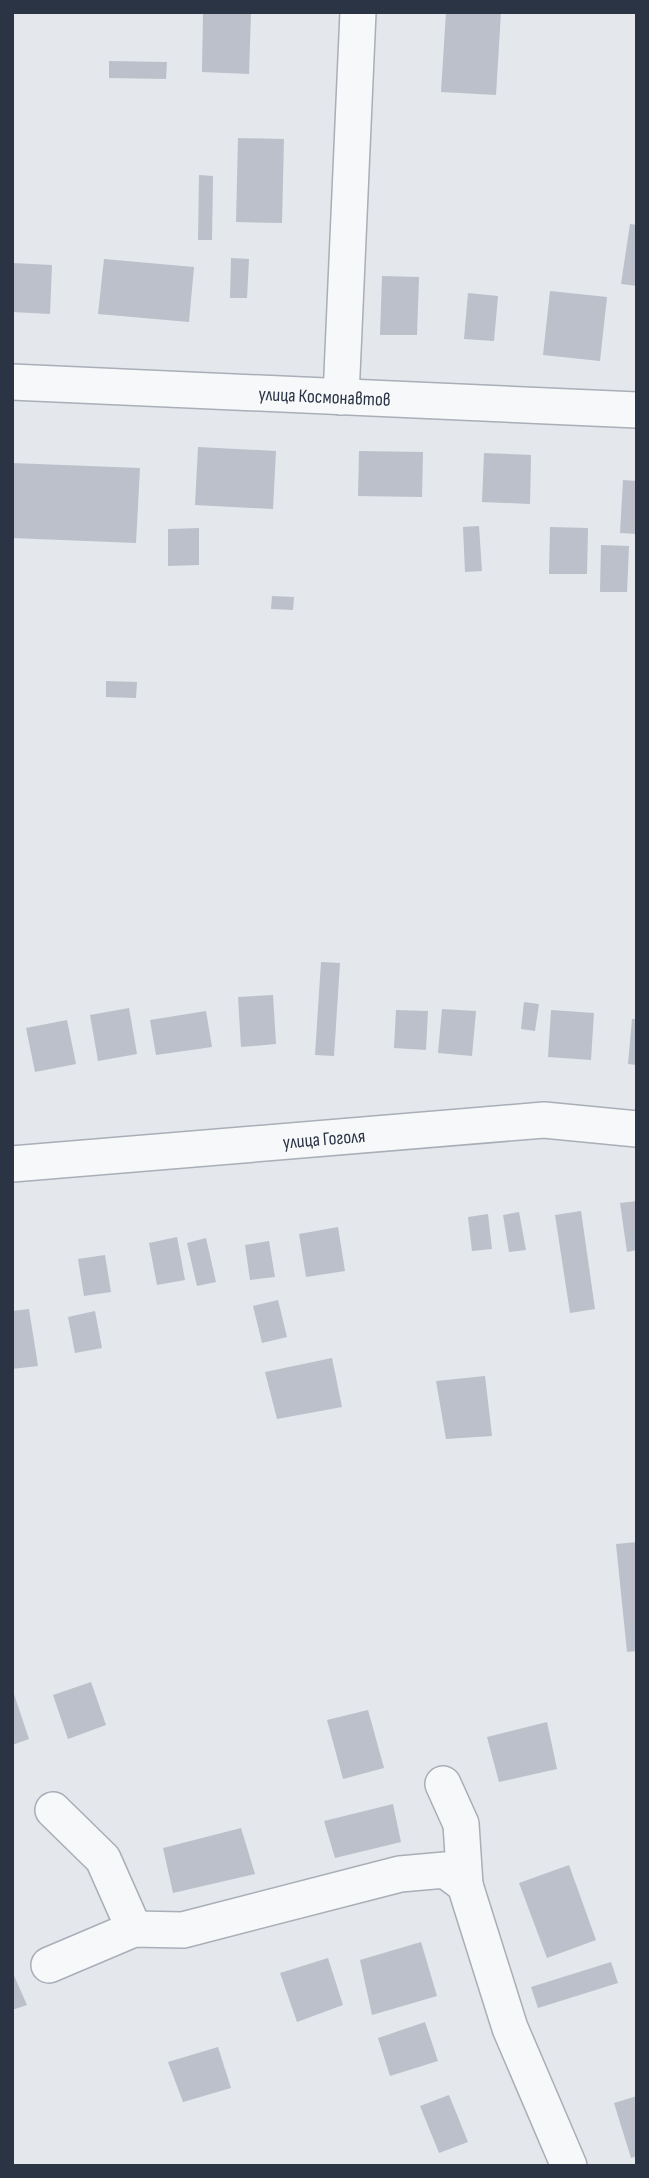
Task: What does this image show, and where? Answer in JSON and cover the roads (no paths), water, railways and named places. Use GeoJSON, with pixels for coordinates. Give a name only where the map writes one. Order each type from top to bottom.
{"type":"FeatureCollection","features":[{"type":"Feature","properties":{"kind":"street"},"geometry":{"type":"LineString","coordinates":[[341,397],[358,12]]}},
{"type":"Feature","properties":{"kind":"street","name":"улица Космонавтов"},"geometry":{"type":"LineString","coordinates":[[12,382],[637,410]]}},
{"type":"Feature","properties":{"kind":"street","name":"улица Гоголя"},"geometry":{"type":"LineString","coordinates":[[12,1164],[544,1120],[637,1129]]}},
{"type":"Feature","properties":{"kind":"street"},"geometry":{"type":"LineString","coordinates":[[443,1784],[461,1824],[465,1885],[510,2028],[569,2166]]}},
{"type":"Feature","properties":{"kind":"street"},"geometry":{"type":"LineString","coordinates":[[52,1810],[103,1860],[134,1929]]}},
{"type":"Feature","properties":{"kind":"street"},"geometry":{"type":"LineString","coordinates":[[49,1965],[134,1929],[183,1930],[400,1874],[446,1870],[465,1885]]}}]}
